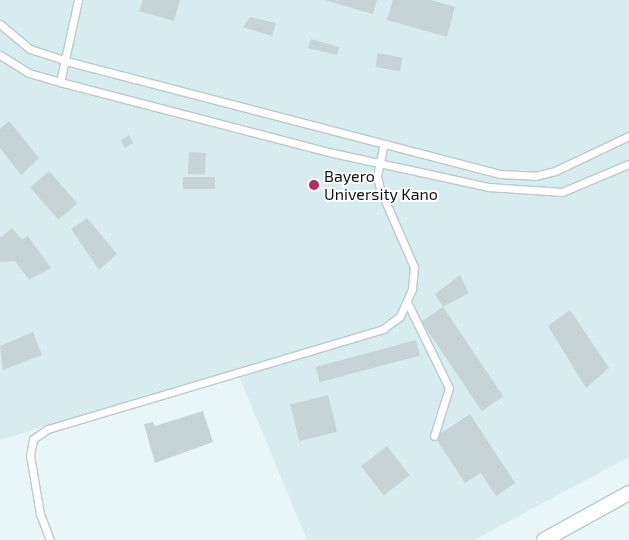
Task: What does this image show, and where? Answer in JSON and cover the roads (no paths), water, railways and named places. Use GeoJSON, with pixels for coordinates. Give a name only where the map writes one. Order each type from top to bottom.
{"type":"FeatureCollection","features":[{"type":"Feature","properties":{"kind":"street"},"geometry":{"type":"LineString","coordinates":[[554,538],[629,493]]}},
{"type":"Feature","properties":{"kind":"lane"},"geometry":{"type":"LineString","coordinates":[[60,82],[78,0]]}},
{"type":"Feature","properties":{"kind":"lane"},"geometry":{"type":"LineString","coordinates":[[0,24],[30,48],[66,61],[500,174],[535,176],[581,160],[629,136]]}},
{"type":"Feature","properties":{"kind":"lane"},"geometry":{"type":"LineString","coordinates":[[0,54],[29,73],[60,82],[378,163],[533,193],[562,192],[629,164]]}},
{"type":"Feature","properties":{"kind":"lane"},"geometry":{"type":"LineString","coordinates":[[50,540],[40,514],[30,455],[33,439],[48,429],[384,329],[408,304],[414,267],[380,189],[378,163],[384,144]]}},
{"type":"Feature","properties":{"kind":"lane"},"geometry":{"type":"LineString","coordinates":[[408,304],[419,319],[449,388],[434,436]]}},
{"type":"Feature","properties":{"kind":"place","name":"Bayero University Kano"},"geometry":{"type":"Point","coordinates":[314,185]}}]}
